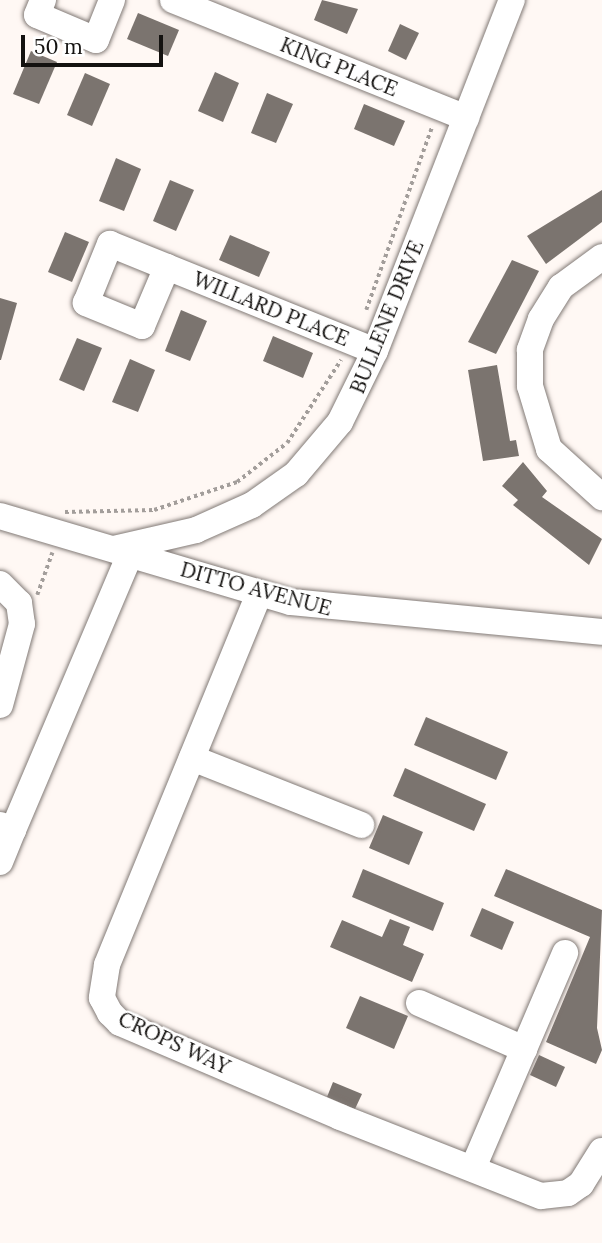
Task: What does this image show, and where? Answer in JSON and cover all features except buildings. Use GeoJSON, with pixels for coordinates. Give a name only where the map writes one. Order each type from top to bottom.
{"type":"FeatureCollection","features":[{"type":"Feature","properties":{"kind":"street"},"geometry":{"type":"LineString","coordinates":[[43,0],[37,15],[96,40],[112,0]]}},
{"type":"Feature","properties":{"kind":"street","name":"KING PLACE"},"geometry":{"type":"LineString","coordinates":[[173,0],[455,113]]}},
{"type":"Feature","properties":{"kind":"street","name":"BULLENE DRIVE"},"geometry":{"type":"LineString","coordinates":[[122,551],[196,530],[252,505],[296,474],[356,397],[364,346],[455,113],[512,0]]}},
{"type":"Feature","properties":{"kind":"street"},"geometry":{"type":"LineString","coordinates":[[602,257],[561,287],[541,319],[530,350],[530,386],[549,449],[602,497]]}},
{"type":"Feature","properties":{"kind":"street","name":"WILLARD PLACE"},"geometry":{"type":"LineString","coordinates":[[167,267],[364,346]]}},
{"type":"Feature","properties":{"kind":"street","name":"DITTO AVENUE"},"geometry":{"type":"LineString","coordinates":[[0,516],[259,594],[343,612],[602,632]]}},
{"type":"Feature","properties":{"kind":"street"},"geometry":{"type":"LineString","coordinates":[[196,530],[199,575]]}},
{"type":"Feature","properties":{"kind":"street"},"geometry":{"type":"LineString","coordinates":[[0,862],[7,827],[122,551]]}},
{"type":"Feature","properties":{"kind":"street"},"geometry":{"type":"LineString","coordinates":[[0,584],[19,603],[22,624],[0,705]]}},
{"type":"Feature","properties":{"kind":"street","name":"CROPS WAY"},"geometry":{"type":"LineString","coordinates":[[259,594],[107,965],[102,998],[110,1013],[120,1023],[340,1118],[541,1196],[557,1195],[581,1184],[602,1152]]}},
{"type":"Feature","properties":{"kind":"street"},"geometry":{"type":"LineString","coordinates":[[192,758],[361,825]]}},
{"type":"Feature","properties":{"kind":"street"},"geometry":{"type":"LineString","coordinates":[[473,1168],[565,953]]}},
{"type":"Feature","properties":{"kind":"street"},"geometry":{"type":"LineString","coordinates":[[419,1003],[524,1049]]}},
{"type":"Feature","properties":{"kind":"path"},"geometry":{"type":"LineString","coordinates":[[19,603],[41,589],[65,510],[153,510],[237,482],[295,433],[364,346],[455,113]]}}]}
